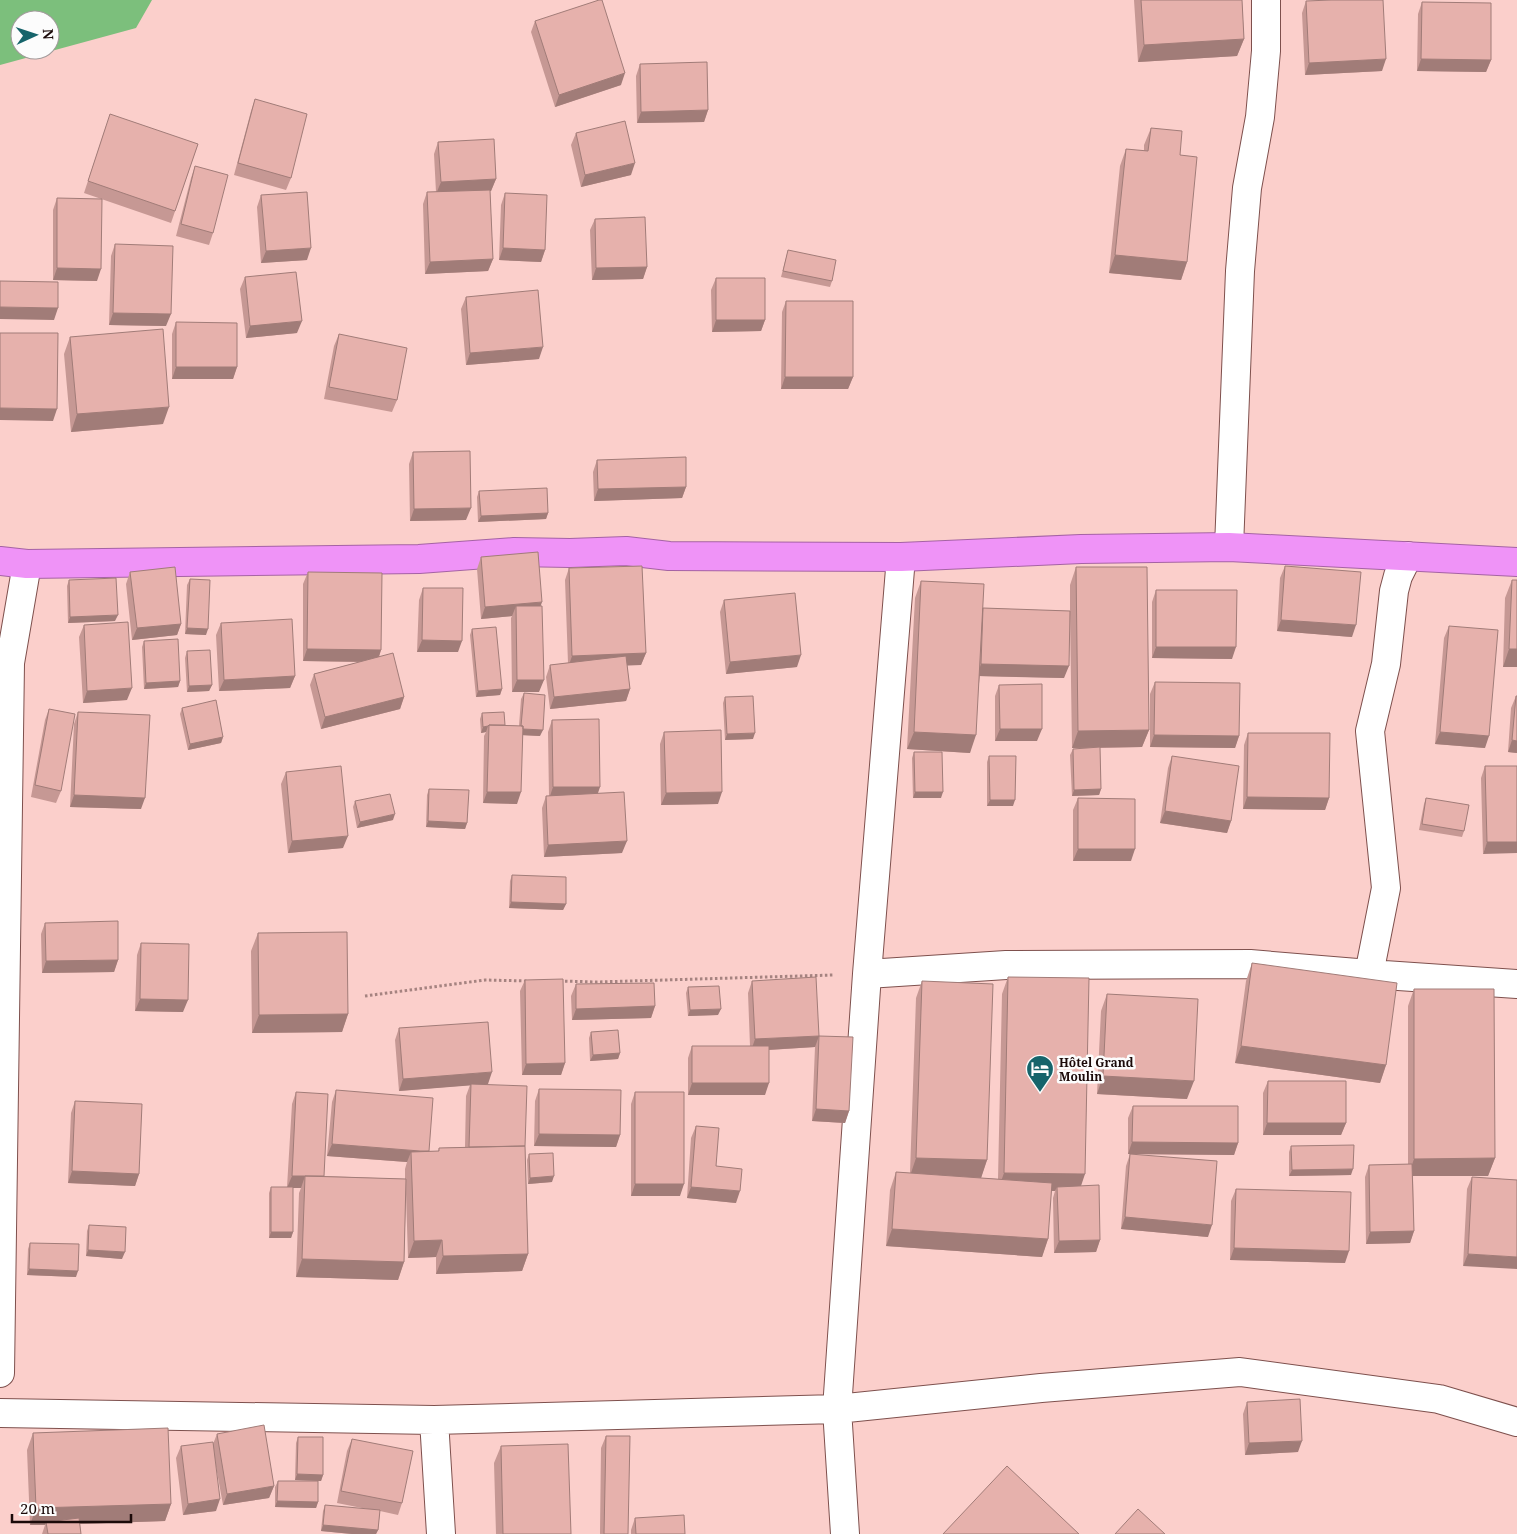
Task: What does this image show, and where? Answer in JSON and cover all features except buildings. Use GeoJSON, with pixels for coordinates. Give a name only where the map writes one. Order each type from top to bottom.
{"type":"FeatureCollection","features":[{"type":"Feature","properties":{"kind":"highway"},"geometry":{"type":"LineString","coordinates":[[0,561],[28,564],[418,559],[514,552],[626,551],[669,556],[901,557],[1081,549],[1229,547],[1517,562]]}},
{"type":"Feature","properties":{"kind":"street"},"geometry":{"type":"LineString","coordinates":[[1229,547],[1240,271],[1247,188],[1260,117],[1266,52],[1266,0]]}},
{"type":"Feature","properties":{"kind":"street"},"geometry":{"type":"LineString","coordinates":[[1369,974],[1386,888],[1370,731],[1386,664],[1394,591],[1398,576],[1408,556]]}},
{"type":"Feature","properties":{"kind":"street"},"geometry":{"type":"LineString","coordinates":[[845,1534],[837,1409],[867,974],[901,557]]}},
{"type":"Feature","properties":{"kind":"street"},"geometry":{"type":"LineString","coordinates":[[0,1373],[10,663],[28,564]]}},
{"type":"Feature","properties":{"kind":"street"},"geometry":{"type":"LineString","coordinates":[[867,974],[1006,965],[1250,964],[1517,984]]}},
{"type":"Feature","properties":{"kind":"street"},"geometry":{"type":"LineString","coordinates":[[0,1413],[434,1420],[837,1409],[1041,1388],[1240,1372],[1440,1399],[1517,1422]]}},
{"type":"Feature","properties":{"kind":"street"},"geometry":{"type":"LineString","coordinates":[[434,1420],[441,1534]]}},
{"type":"Feature","properties":{"kind":"path"},"geometry":{"type":"LineString","coordinates":[[559,981],[597,982],[867,974]]}},
{"type":"Feature","properties":{"kind":"path"},"geometry":{"type":"LineString","coordinates":[[365,996],[485,980],[531,981]]}},
{"type":"Feature","properties":{"kind":"green space"},"geometry":{"type":"Polygon","coordinates":[[[0,0],[152,0],[136,28],[60,49],[60,10],[10,10],[10,60],[18,60],[0,65],[0,0]]]}},
{"type":"Feature","properties":{"kind":"place","name":"Hôtel Grand Moulin"},"geometry":{"type":"Point","coordinates":[1040,1093]}}]}
